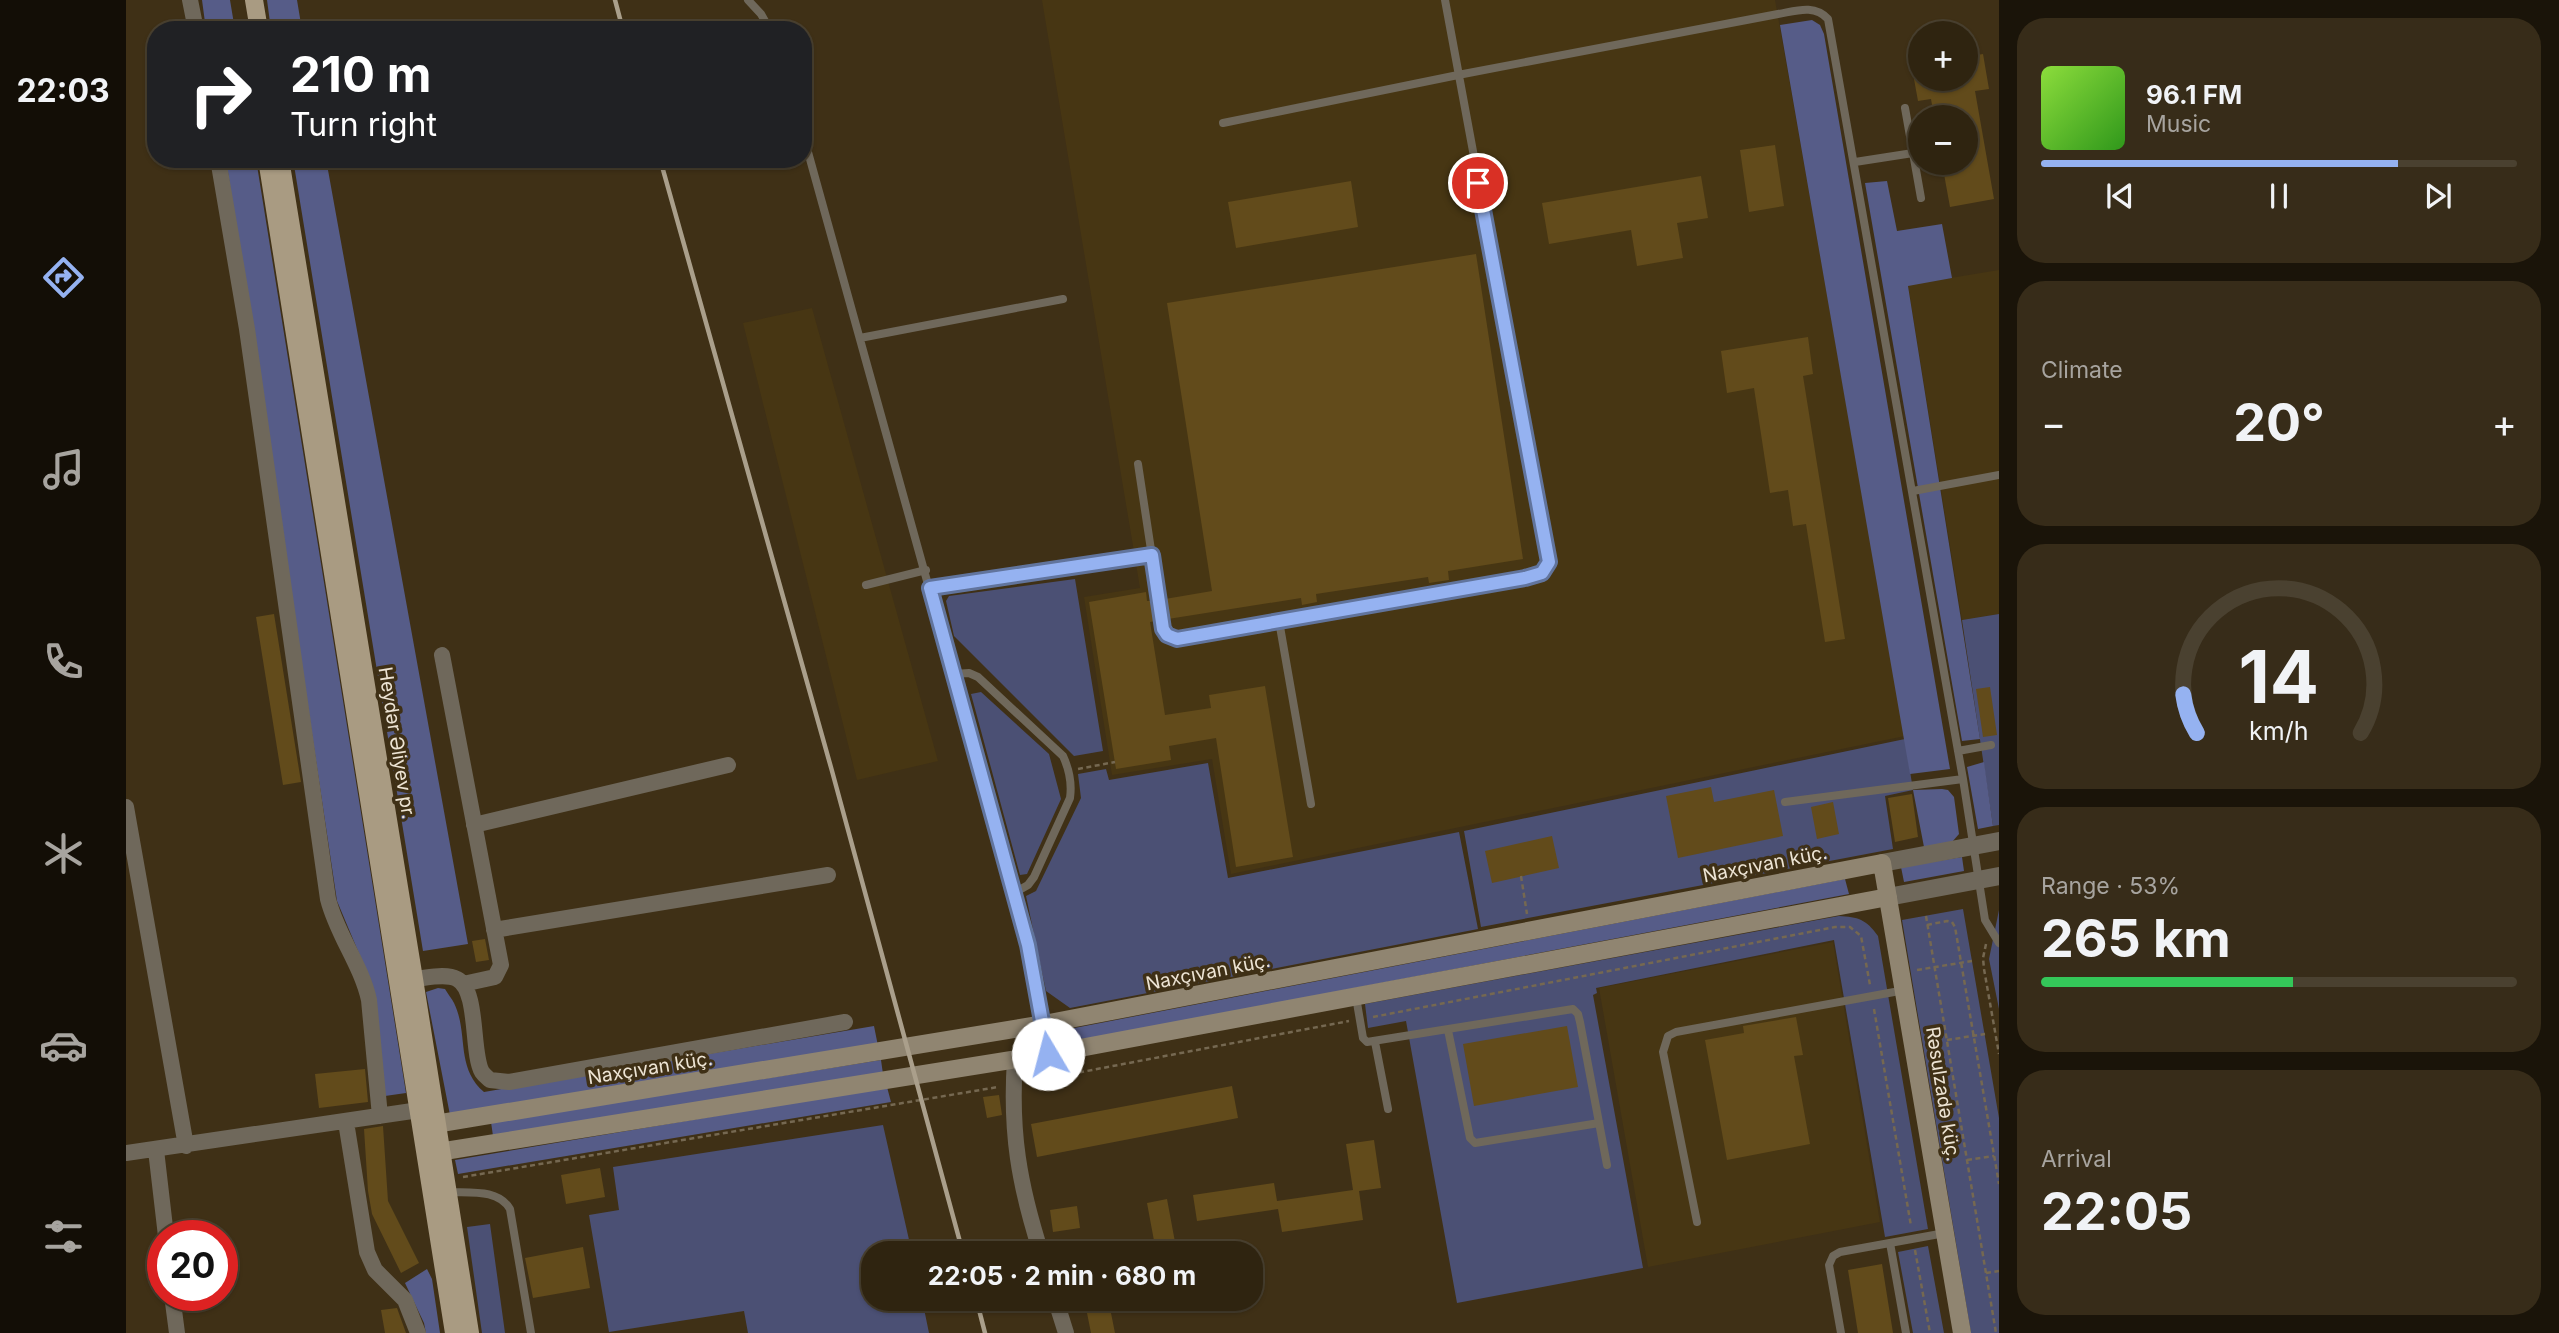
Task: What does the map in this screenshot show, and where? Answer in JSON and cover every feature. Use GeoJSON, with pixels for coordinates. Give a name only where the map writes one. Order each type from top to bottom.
{"type":"FeatureCollection","features":[{"type":"Feature","properties":{"kind":"main road"},"geometry":{"type":"LineString","coordinates":[[241,0],[244,21]]}},
{"type":"Feature","properties":{"kind":"main road"},"geometry":{"type":"LineString","coordinates":[[254,0],[258,21]]}},
{"type":"Feature","properties":{"kind":"main road","name":"Heydər Əliyev pr."},"geometry":{"type":"LineString","coordinates":[[268,168],[426,1120],[434,1153],[454,1333]]}},
{"type":"Feature","properties":{"kind":"main road","name":"Heydər Əliyev pr."},"geometry":{"type":"LineString","coordinates":[[281,168],[414,979],[426,1120]]}},
{"type":"Feature","properties":{"kind":"main road","name":"Naxçıvan küç."},"geometry":{"type":"LineString","coordinates":[[426,1120],[1044,1024],[1882,863]]}},
{"type":"Feature","properties":{"kind":"main road","name":"Rəsulzadə küç."},"geometry":{"type":"LineString","coordinates":[[1882,863],[1962,1333]]}},
{"type":"Feature","properties":{"kind":"main road"},"geometry":{"type":"LineString","coordinates":[[434,1153],[1048,1054],[1888,897]]}},
{"type":"Feature","properties":{"kind":"main road","name":"Heydər Əliyev pr."},"geometry":{"type":"LineString","coordinates":[[434,1153],[447,1186],[470,1333]]}},
{"type":"Feature","properties":{"kind":"street"},"geometry":{"type":"LineString","coordinates":[[190,0],[194,21]]}},
{"type":"Feature","properties":{"kind":"street"},"geometry":{"type":"LineString","coordinates":[[220,168],[247,329],[328,899],[332,915],[366,984],[380,1116]]}},
{"type":"Feature","properties":{"kind":"street"},"geometry":{"type":"LineString","coordinates":[[442,655],[501,965],[495,977],[463,984]]}},
{"type":"Feature","properties":{"kind":"street"},"geometry":{"type":"LineString","coordinates":[[474,825],[728,765]]}},
{"type":"Feature","properties":{"kind":"street"},"geometry":{"type":"LineString","coordinates":[[126,807],[186,1146]]}},
{"type":"Feature","properties":{"kind":"street","name":"Naxçıvan küç."},"geometry":{"type":"LineString","coordinates":[[1882,863],[1999,841]]}},
{"type":"Feature","properties":{"kind":"street"},"geometry":{"type":"LineString","coordinates":[[494,930],[828,875]]}},
{"type":"Feature","properties":{"kind":"street"},"geometry":{"type":"LineString","coordinates":[[1888,897],[1999,876]]}},
{"type":"Feature","properties":{"kind":"street"},"geometry":{"type":"LineString","coordinates":[[414,979],[447,976],[458,979],[463,984],[470,1002],[481,1071],[490,1080],[509,1082],[845,1022]]}},
{"type":"Feature","properties":{"kind":"street"},"geometry":{"type":"LineString","coordinates":[[1015,1059],[1013,1085],[1018,1171],[1038,1241]]}},
{"type":"Feature","properties":{"kind":"street"},"geometry":{"type":"LineString","coordinates":[[126,1153],[380,1116],[426,1120]]}},
{"type":"Feature","properties":{"kind":"street"},"geometry":{"type":"LineString","coordinates":[[346,1122],[368,1252],[375,1270],[405,1300],[418,1333]]}},
{"type":"Feature","properties":{"kind":"street"},"geometry":{"type":"LineString","coordinates":[[156,1150],[164,1220]]}},
{"type":"Feature","properties":{"kind":"street"},"geometry":{"type":"LineString","coordinates":[[174,1311],[177,1333]]}},
{"type":"Feature","properties":{"kind":"street"},"geometry":{"type":"LineString","coordinates":[[1059,1311],[1066,1333]]}},
{"type":"Feature","properties":{"kind":"lane"},"geometry":{"type":"LineString","coordinates":[[748,0],[765,21]]}},
{"type":"Feature","properties":{"kind":"lane"},"geometry":{"type":"LineString","coordinates":[[1138,464],[1163,629],[1167,635],[1177,639],[1542,573],[1549,562],[1445,0]]}},
{"type":"Feature","properties":{"kind":"lane"},"geometry":{"type":"LineString","coordinates":[[1223,123],[1777,14],[1810,9],[1821,11],[1828,19],[1832,32],[1975,845],[1985,920],[1999,943]]}},
{"type":"Feature","properties":{"kind":"lane"},"geometry":{"type":"LineString","coordinates":[[1905,108],[1908,125]]}},
{"type":"Feature","properties":{"kind":"lane"},"geometry":{"type":"LineString","coordinates":[[1855,162],[1908,154]]}},
{"type":"Feature","properties":{"kind":"lane"},"geometry":{"type":"LineString","coordinates":[[812,166],[1014,892],[1028,945],[1048,1054]]}},
{"type":"Feature","properties":{"kind":"lane"},"geometry":{"type":"LineString","coordinates":[[1917,175],[1921,198]]}},
{"type":"Feature","properties":{"kind":"lane"},"geometry":{"type":"LineString","coordinates":[[860,338],[1063,299]]}},
{"type":"Feature","properties":{"kind":"lane"},"geometry":{"type":"LineString","coordinates":[[1913,491],[1999,475]]}},
{"type":"Feature","properties":{"kind":"lane"},"geometry":{"type":"LineString","coordinates":[[930,588],[1152,555]]}},
{"type":"Feature","properties":{"kind":"lane"},"geometry":{"type":"LineString","coordinates":[[866,585],[926,570]]}},
{"type":"Feature","properties":{"kind":"lane"},"geometry":{"type":"LineString","coordinates":[[1279,621],[1311,804]]}},
{"type":"Feature","properties":{"kind":"lane"},"geometry":{"type":"LineString","coordinates":[[954,674],[969,673],[978,677],[1063,756],[1068,771],[1070,798],[1034,877],[1028,885],[1014,892]]}},
{"type":"Feature","properties":{"kind":"lane"},"geometry":{"type":"LineString","coordinates":[[1958,751],[1991,745]]}},
{"type":"Feature","properties":{"kind":"lane"},"geometry":{"type":"LineString","coordinates":[[1785,803],[1963,779]]}},
{"type":"Feature","properties":{"kind":"lane"},"geometry":{"type":"LineString","coordinates":[[1697,1223],[1663,1052],[1668,1036],[1676,1031],[1905,990]]}},
{"type":"Feature","properties":{"kind":"lane"},"geometry":{"type":"LineString","coordinates":[[1356,997],[1363,1038],[1367,1042],[1573,1009],[1580,1022],[1607,1165]]}},
{"type":"Feature","properties":{"kind":"lane"},"geometry":{"type":"LineString","coordinates":[[1448,1030],[1470,1138],[1475,1143],[1599,1123]]}},
{"type":"Feature","properties":{"kind":"lane"},"geometry":{"type":"LineString","coordinates":[[1375,1042],[1388,1110]]}},
{"type":"Feature","properties":{"kind":"lane"},"geometry":{"type":"LineString","coordinates":[[447,1186],[493,1194],[504,1200],[510,1209],[531,1333]]}},
{"type":"Feature","properties":{"kind":"lane"},"geometry":{"type":"LineString","coordinates":[[1841,1333],[1829,1265],[1833,1256],[1840,1252],[1945,1233]]}},
{"type":"Feature","properties":{"kind":"lane"},"geometry":{"type":"LineString","coordinates":[[1890,1243],[1906,1333]]}},
{"type":"Feature","properties":{"kind":"path"},"geometry":{"type":"LineString","coordinates":[[1068,771],[1115,762]]}},
{"type":"Feature","properties":{"kind":"path"},"geometry":{"type":"LineString","coordinates":[[1521,876],[1530,931]]}},
{"type":"Feature","properties":{"kind":"path"},"geometry":{"type":"LineString","coordinates":[[1926,916],[1996,1333]]}},
{"type":"Feature","properties":{"kind":"path"},"geometry":{"type":"LineString","coordinates":[[1927,925],[1952,922],[1955,927],[1999,1184]]}},
{"type":"Feature","properties":{"kind":"path"},"geometry":{"type":"LineString","coordinates":[[447,1186],[1013,1085],[1835,927],[1850,927],[1861,936],[1930,1333]]}},
{"type":"Feature","properties":{"kind":"path"},"geometry":{"type":"LineString","coordinates":[[1990,931],[1983,958],[1999,1054]]}},
{"type":"Feature","properties":{"kind":"path"},"geometry":{"type":"LineString","coordinates":[[1910,972],[1972,961]]}},
{"type":"Feature","properties":{"kind":"path"},"geometry":{"type":"LineString","coordinates":[[1947,1040],[1985,1034]]}},
{"type":"Feature","properties":{"kind":"path"},"geometry":{"type":"LineString","coordinates":[[1967,1160],[1994,1156]]}},
{"type":"Feature","properties":{"kind":"path"},"geometry":{"type":"LineString","coordinates":[[1986,1273],[1999,1271]]}},
{"type":"Feature","properties":{"kind":"shaded area"},"geometry":{"type":"Polygon","coordinates":[[[202,0],[230,0],[234,21],[205,21],[202,0]]]}},
{"type":"Feature","properties":{"kind":"shaded area"},"geometry":{"type":"Polygon","coordinates":[[[267,0],[297,0],[300,21],[270,21],[267,0]]]}},
{"type":"Feature","properties":{"kind":"shaded area"},"geometry":{"type":"Polygon","coordinates":[[[1042,0],[1775,0],[1905,736],[1231,874],[1212,759],[1112,775],[1084,597],[1140,588],[1042,0]]]}},
{"type":"Feature","properties":{"kind":"shaded area"},"geometry":{"type":"Polygon","coordinates":[[[1812,20],[1820,25],[1824,34],[1950,769],[1910,774],[1780,25],[1812,20]]]}},
{"type":"Feature","properties":{"kind":"shaded area"},"geometry":{"type":"Polygon","coordinates":[[[227,168],[257,168],[406,1093],[385,1096],[371,982],[337,901],[227,168]]]}},
{"type":"Feature","properties":{"kind":"shaded area"},"geometry":{"type":"Polygon","coordinates":[[[294,168],[328,168],[468,944],[423,951],[294,168]]]}},
{"type":"Feature","properties":{"kind":"shaded area"},"geometry":{"type":"Polygon","coordinates":[[[1887,181],[1897,231],[1942,224],[1952,278],[1908,286],[1980,739],[1962,741],[1865,183],[1887,181]]]}},
{"type":"Feature","properties":{"kind":"shaded area"},"geometry":{"type":"Polygon","coordinates":[[[1999,270],[1999,614],[1962,620],[1908,285],[1999,270]]]}},
{"type":"Feature","properties":{"kind":"shaded area"},"geometry":{"type":"Polygon","coordinates":[[[812,308],[938,761],[857,780],[743,323],[812,308]]]}},
{"type":"Feature","properties":{"kind":"shaded area"},"geometry":{"type":"Polygon","coordinates":[[[1075,579],[1103,751],[1074,756],[954,636],[946,601],[949,596],[1075,579]]]}},
{"type":"Feature","properties":{"kind":"shaded area"},"geometry":{"type":"Polygon","coordinates":[[[1999,614],[1999,825],[1993,826],[1962,620],[1999,614]]]}},
{"type":"Feature","properties":{"kind":"shaded area"},"geometry":{"type":"Polygon","coordinates":[[[981,692],[1049,754],[1061,799],[1027,874],[1020,875],[971,694],[981,692]]]}},
{"type":"Feature","properties":{"kind":"shaded area"},"geometry":{"type":"Polygon","coordinates":[[[1905,739],[1913,790],[1885,796],[1893,849],[1481,927],[1464,831],[1905,739]]]}},
{"type":"Feature","properties":{"kind":"shaded area"},"geometry":{"type":"Polygon","coordinates":[[[1984,762],[1993,826],[1978,829],[1967,767],[1984,762]]]}},
{"type":"Feature","properties":{"kind":"shaded area"},"geometry":{"type":"Polygon","coordinates":[[[1208,763],[1228,878],[1459,832],[1478,929],[1070,1008],[1046,991],[1026,896],[1036,891],[1081,798],[1078,774],[1106,769],[1109,780],[1208,763]]]}},
{"type":"Feature","properties":{"kind":"shaded area"},"geometry":{"type":"Polygon","coordinates":[[[1913,790],[1948,790],[1954,797],[1959,834],[1952,842],[1924,847],[1913,790]]]}},
{"type":"Feature","properties":{"kind":"shaded area"},"geometry":{"type":"Polygon","coordinates":[[[1962,857],[1964,871],[1904,882],[1901,867],[1962,857]]]}},
{"type":"Feature","properties":{"kind":"shaded area"},"geometry":{"type":"Polygon","coordinates":[[[1845,879],[1849,894],[1061,1044],[1059,1031],[1845,879]]]}},
{"type":"Feature","properties":{"kind":"shaded area"},"geometry":{"type":"Polygon","coordinates":[[[1963,909],[1999,1118],[1999,1333],[1971,1333],[1902,920],[1963,909]]]}},
{"type":"Feature","properties":{"kind":"shaded area"},"geometry":{"type":"Polygon","coordinates":[[[1999,910],[1999,1009],[1989,959],[1999,910]]]}},
{"type":"Feature","properties":{"kind":"shaded area"},"geometry":{"type":"Polygon","coordinates":[[[1839,916],[1861,920],[1878,936],[1928,1229],[1885,1237],[1834,940],[1596,988],[1597,993],[1593,995],[1643,1268],[1457,1303],[1406,1021],[1368,1028],[1365,1004],[1839,916]]]}},
{"type":"Feature","properties":{"kind":"shaded area"},"geometry":{"type":"Polygon","coordinates":[[[1833,942],[1880,1222],[1648,1267],[1599,988],[1833,942]]]}},
{"type":"Feature","properties":{"kind":"shaded area"},"geometry":{"type":"Polygon","coordinates":[[[445,989],[454,1003],[469,1072],[484,1092],[874,1026],[878,1046],[450,1115],[426,992],[445,989]]]}},
{"type":"Feature","properties":{"kind":"shaded area"},"geometry":{"type":"Polygon","coordinates":[[[881,1060],[883,1074],[493,1136],[491,1122],[881,1060]]]}},
{"type":"Feature","properties":{"kind":"shaded area"},"geometry":{"type":"Polygon","coordinates":[[[887,1087],[891,1102],[458,1174],[455,1160],[887,1087]]]}},
{"type":"Feature","properties":{"kind":"shaded area"},"geometry":{"type":"Polygon","coordinates":[[[883,1125],[909,1241],[861,1241],[861,1311],[924,1311],[929,1333],[748,1333],[744,1311],[609,1332],[589,1215],[619,1210],[613,1167],[883,1125]]]}},
{"type":"Feature","properties":{"kind":"shaded area"},"geometry":{"type":"Polygon","coordinates":[[[490,1224],[505,1333],[482,1333],[467,1227],[490,1224]]]}},
{"type":"Feature","properties":{"kind":"shaded area"},"geometry":{"type":"Polygon","coordinates":[[[1928,1246],[1944,1333],[1913,1333],[1898,1252],[1928,1246]]]}},
{"type":"Feature","properties":{"kind":"shaded area"},"geometry":{"type":"Polygon","coordinates":[[[427,1269],[432,1279],[440,1333],[426,1333],[405,1283],[427,1269]]]}},
{"type":"Feature","properties":{"kind":"building"},"geometry":{"type":"Polygon","coordinates":[[[1983,54],[1989,89],[1978,91],[1978,55],[1983,54]]]}},
{"type":"Feature","properties":{"kind":"building"},"geometry":{"type":"Polygon","coordinates":[[[1916,91],[1975,91],[1977,105],[1932,105],[1931,99],[1918,101],[1916,91]]]}},
{"type":"Feature","properties":{"kind":"building"},"geometry":{"type":"Polygon","coordinates":[[[1978,108],[1994,199],[1950,207],[1944,175],[1978,175],[1978,108]]]}},
{"type":"Feature","properties":{"kind":"building"},"geometry":{"type":"Polygon","coordinates":[[[1775,145],[1784,206],[1749,212],[1740,150],[1775,145]]]}},
{"type":"Feature","properties":{"kind":"building"},"geometry":{"type":"Polygon","coordinates":[[[1701,176],[1708,218],[1677,223],[1683,258],[1637,266],[1631,230],[1549,244],[1542,203],[1701,176]]]}},
{"type":"Feature","properties":{"kind":"building"},"geometry":{"type":"Polygon","coordinates":[[[1351,181],[1358,227],[1236,248],[1228,202],[1351,181]]]}},
{"type":"Feature","properties":{"kind":"building"},"geometry":{"type":"Polygon","coordinates":[[[1476,254],[1523,559],[1448,571],[1449,580],[1429,583],[1428,577],[1316,594],[1317,602],[1302,605],[1301,598],[1168,619],[1165,599],[1212,591],[1167,303],[1476,254]]]}},
{"type":"Feature","properties":{"kind":"building"},"geometry":{"type":"Polygon","coordinates":[[[1808,337],[1813,374],[1803,376],[1845,639],[1825,642],[1806,524],[1793,526],[1788,490],[1770,493],[1754,388],[1727,393],[1721,351],[1808,337]]]}},
{"type":"Feature","properties":{"kind":"building"},"geometry":{"type":"Polygon","coordinates":[[[1146,592],[1147,601],[1152,601],[1155,621],[1150,622],[1165,715],[1211,708],[1209,695],[1265,686],[1293,857],[1236,867],[1216,738],[1169,746],[1171,760],[1116,769],[1089,602],[1146,592]]]}},
{"type":"Feature","properties":{"kind":"building"},"geometry":{"type":"Polygon","coordinates":[[[274,614],[301,782],[283,785],[256,617],[274,614]]]}},
{"type":"Feature","properties":{"kind":"building"},"geometry":{"type":"Polygon","coordinates":[[[1990,687],[1997,735],[1983,737],[1976,689],[1990,687]]]}},
{"type":"Feature","properties":{"kind":"building"},"geometry":{"type":"Polygon","coordinates":[[[1711,787],[1714,802],[1774,790],[1783,836],[1678,858],[1666,796],[1711,787]]]}},
{"type":"Feature","properties":{"kind":"building"},"geometry":{"type":"Polygon","coordinates":[[[1912,794],[1918,837],[1895,842],[1888,798],[1912,794]]]}},
{"type":"Feature","properties":{"kind":"building"},"geometry":{"type":"Polygon","coordinates":[[[1833,802],[1839,834],[1817,839],[1811,807],[1833,802]]]}},
{"type":"Feature","properties":{"kind":"building"},"geometry":{"type":"Polygon","coordinates":[[[1552,836],[1559,868],[1492,883],[1485,851],[1552,836]]]}},
{"type":"Feature","properties":{"kind":"building"},"geometry":{"type":"Polygon","coordinates":[[[485,939],[489,960],[476,962],[472,941],[485,939]]]}},
{"type":"Feature","properties":{"kind":"building"},"geometry":{"type":"Polygon","coordinates":[[[1796,1017],[1803,1055],[1794,1056],[1810,1144],[1727,1160],[1705,1040],[1744,1033],[1743,1026],[1796,1017]]]}},
{"type":"Feature","properties":{"kind":"building"},"geometry":{"type":"Polygon","coordinates":[[[1567,1026],[1578,1087],[1474,1106],[1463,1044],[1567,1026]]]}},
{"type":"Feature","properties":{"kind":"building"},"geometry":{"type":"Polygon","coordinates":[[[365,1069],[368,1102],[319,1108],[315,1074],[365,1069]]]}},
{"type":"Feature","properties":{"kind":"building"},"geometry":{"type":"Polygon","coordinates":[[[1232,1086],[1238,1118],[1037,1157],[1031,1124],[1232,1086]]]}},
{"type":"Feature","properties":{"kind":"building"},"geometry":{"type":"Polygon","coordinates":[[[999,1095],[1002,1115],[987,1118],[983,1097],[999,1095]]]}},
{"type":"Feature","properties":{"kind":"building"},"geometry":{"type":"Polygon","coordinates":[[[383,1126],[388,1201],[419,1263],[401,1273],[372,1214],[368,1191],[364,1129],[383,1126]]]}},
{"type":"Feature","properties":{"kind":"building"},"geometry":{"type":"Polygon","coordinates":[[[1374,1140],[1381,1188],[1359,1191],[1363,1220],[1282,1232],[1278,1209],[1197,1221],[1193,1195],[1274,1183],[1277,1201],[1353,1190],[1346,1144],[1374,1140]]]}},
{"type":"Feature","properties":{"kind":"building"},"geometry":{"type":"Polygon","coordinates":[[[600,1168],[605,1197],[566,1204],[561,1175],[600,1168]]]}},
{"type":"Feature","properties":{"kind":"building"},"geometry":{"type":"Polygon","coordinates":[[[1167,1199],[1175,1241],[1154,1241],[1147,1203],[1167,1199]]]}},
{"type":"Feature","properties":{"kind":"building"},"geometry":{"type":"Polygon","coordinates":[[[1077,1206],[1080,1228],[1053,1232],[1050,1210],[1077,1206]]]}},
{"type":"Feature","properties":{"kind":"building"},"geometry":{"type":"Polygon","coordinates":[[[583,1247],[590,1288],[533,1298],[525,1258],[583,1247]]]}},
{"type":"Feature","properties":{"kind":"building"},"geometry":{"type":"Polygon","coordinates":[[[1882,1264],[1893,1333],[1858,1333],[1848,1270],[1882,1264]]]}},
{"type":"Feature","properties":{"kind":"building"},"geometry":{"type":"Polygon","coordinates":[[[397,1308],[406,1333],[385,1333],[381,1310],[397,1308]]]}},
{"type":"Feature","properties":{"kind":"building"},"geometry":{"type":"Polygon","coordinates":[[[1087,1311],[1111,1311],[1115,1333],[1091,1333],[1087,1311]]]}},
{"type":"Feature","properties":{"kind":"railway"},"geometry":{"type":"LineString","coordinates":[[615,0],[621,21]]}},
{"type":"Feature","properties":{"kind":"railway"},"geometry":{"type":"LineString","coordinates":[[663,168],[832,771],[960,1241]]}},
{"type":"Feature","properties":{"kind":"railway"},"geometry":{"type":"LineString","coordinates":[[979,1311],[985,1333]]}},
{"type":"Feature","properties":{"kind":"route"},"geometry":{"type":"LineString","coordinates":[[1048,1054],[1028,945],[930,588],[1152,555],[1163,629],[1167,635],[1177,639],[1542,573],[1549,562],[1478,183]]}}]}
